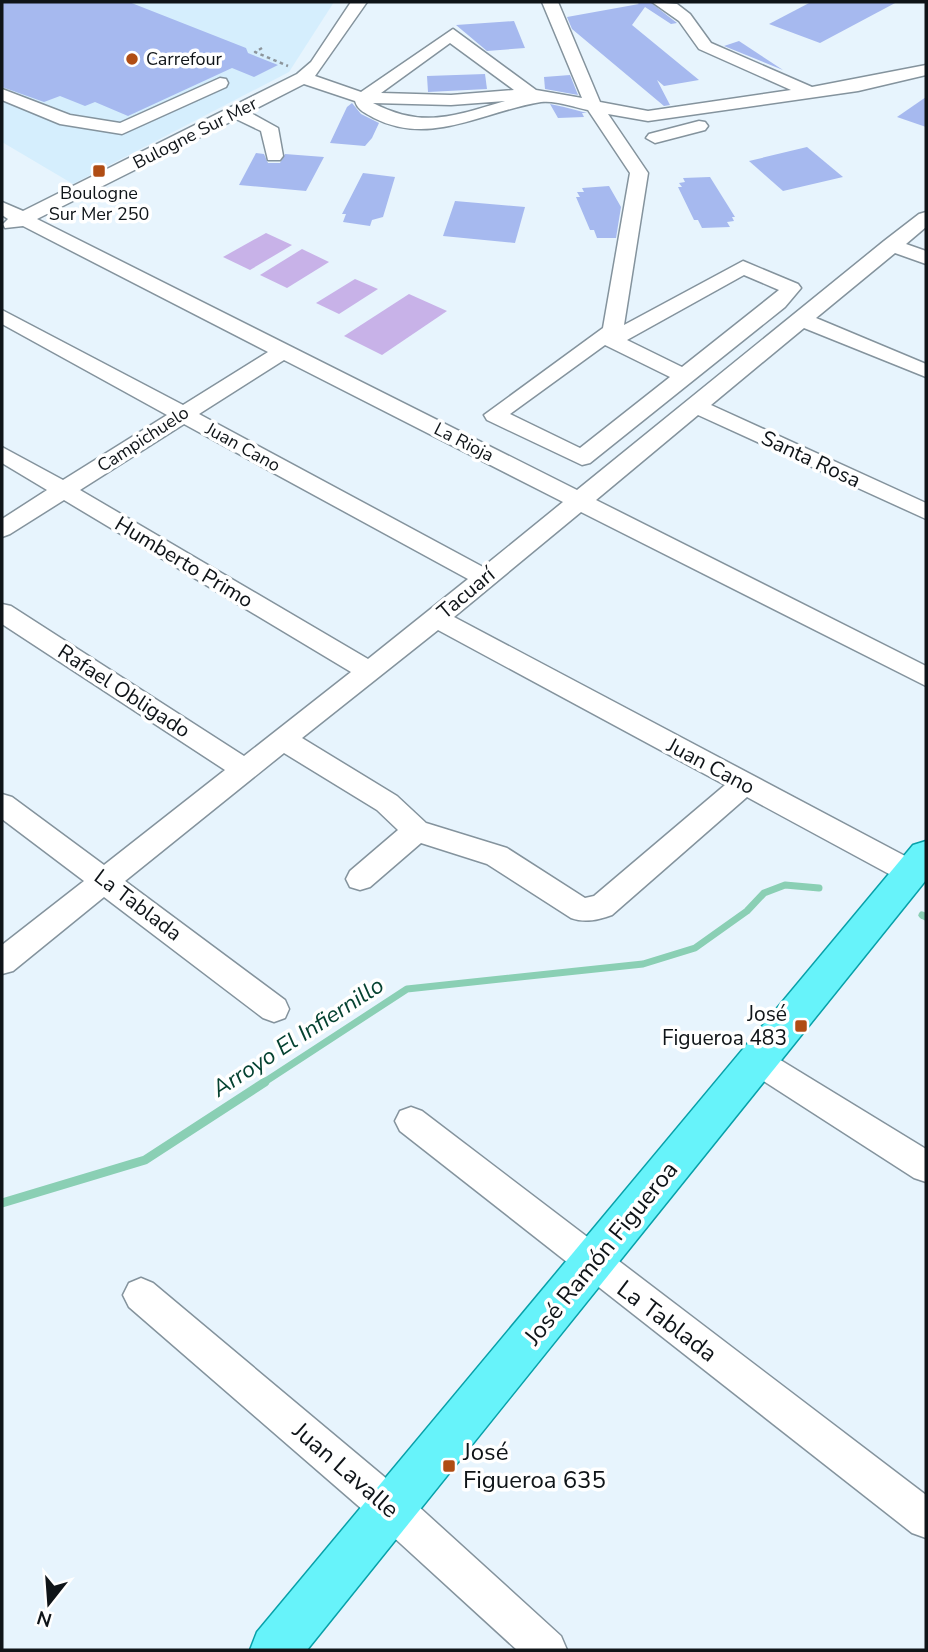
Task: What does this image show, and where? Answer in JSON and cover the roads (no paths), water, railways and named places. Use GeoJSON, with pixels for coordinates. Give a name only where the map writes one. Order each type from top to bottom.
{"type":"FeatureCollection","features":[{"type":"Feature","properties":{"kind":"main road","name":"José Ramón Figueroa"},"geometry":{"type":"LineString","coordinates":[[275,1650],[919,864]]}},
{"type":"Feature","properties":{"kind":"street","name":"Bulogne Sur Mer"},"geometry":{"type":"LineString","coordinates":[[2,229],[306,76],[359,2]]}},
{"type":"Feature","properties":{"kind":"street"},"geometry":{"type":"LineString","coordinates":[[550,2],[592,103],[639,173],[612,335]]}},
{"type":"Feature","properties":{"kind":"street"},"geometry":{"type":"LineString","coordinates":[[660,2],[685,14],[696,38],[705,46],[807,94]]}},
{"type":"Feature","properties":{"kind":"street"},"geometry":{"type":"LineString","coordinates":[[363,98],[453,34],[459,44],[538,95]]}},
{"type":"Feature","properties":{"kind":"street"},"geometry":{"type":"LineString","coordinates":[[306,76],[363,98],[451,100],[538,95],[592,103],[648,116],[807,94],[926,70]]}},
{"type":"Feature","properties":{"kind":"street"},"geometry":{"type":"LineString","coordinates":[[2,94],[66,120],[122,129],[220,83]]}},
{"type":"Feature","properties":{"kind":"street"},"geometry":{"type":"LineString","coordinates":[[655,138],[807,94]]}},
{"type":"Feature","properties":{"kind":"street"},"geometry":{"type":"LineString","coordinates":[[363,98],[365,106],[383,118],[406,125],[423,126],[451,122],[538,95]]}},
{"type":"Feature","properties":{"kind":"street"},"geometry":{"type":"LineString","coordinates":[[236,112],[268,128],[274,156]]}},
{"type":"Feature","properties":{"kind":"street"},"geometry":{"type":"LineString","coordinates":[[637,170],[645,162],[655,138],[648,116]]}},
{"type":"Feature","properties":{"kind":"street","name":"La Rioja"},"geometry":{"type":"LineString","coordinates":[[2,208],[926,677]]}},
{"type":"Feature","properties":{"kind":"street","name":"Tacuarí"},"geometry":{"type":"LineString","coordinates":[[2,962],[284,740],[367,670],[436,618],[926,218]]}},
{"type":"Feature","properties":{"kind":"street"},"geometry":{"type":"LineString","coordinates":[[891,245],[926,258]]}},
{"type":"Feature","properties":{"kind":"street"},"geometry":{"type":"LineString","coordinates":[[743,267],[791,288],[778,303],[684,376],[582,458],[495,415],[612,335],[743,267]]}},
{"type":"Feature","properties":{"kind":"street","name":"Juan Cano"},"geometry":{"type":"LineString","coordinates":[[2,316],[484,578]]}},
{"type":"Feature","properties":{"kind":"street"},"geometry":{"type":"LineString","coordinates":[[801,319],[926,371]]}},
{"type":"Feature","properties":{"kind":"street"},"geometry":{"type":"LineString","coordinates":[[612,335],[684,376]]}},
{"type":"Feature","properties":{"kind":"street","name":"Campichuelo"},"geometry":{"type":"LineString","coordinates":[[2,529],[181,413],[285,350]]}},
{"type":"Feature","properties":{"kind":"street","name":"Santa Rosa"},"geometry":{"type":"LineString","coordinates":[[695,406],[926,512]]}},
{"type":"Feature","properties":{"kind":"street","name":"Humberto Primo"},"geometry":{"type":"LineString","coordinates":[[2,454],[367,670]]}},
{"type":"Feature","properties":{"kind":"street","name":"Rafael Obligado"},"geometry":{"type":"LineString","coordinates":[[2,612],[245,770]]}},
{"type":"Feature","properties":{"kind":"street","name":"Juan Cano"},"geometry":{"type":"LineString","coordinates":[[436,618],[744,784],[919,864]]}},
{"type":"Feature","properties":{"kind":"street"},"geometry":{"type":"LineString","coordinates":[[284,740],[387,803],[415,831],[497,856],[568,904],[592,910],[602,907],[744,784]]}},
{"type":"Feature","properties":{"kind":"street","name":"La Tablada"},"geometry":{"type":"LineString","coordinates":[[2,804],[274,1009]]}},
{"type":"Feature","properties":{"kind":"street"},"geometry":{"type":"LineString","coordinates":[[360,880],[415,831]]}},
{"type":"Feature","properties":{"kind":"street"},"geometry":{"type":"LineString","coordinates":[[759,1061],[926,1167]]}},
{"type":"Feature","properties":{"kind":"street","name":"La Tablada"},"geometry":{"type":"LineString","coordinates":[[411,1121],[592,1264],[926,1519]]}},
{"type":"Feature","properties":{"kind":"street","name":"Juan Lavalle"},"geometry":{"type":"LineString","coordinates":[[141,1296],[391,1508],[547,1650]]}},
{"type":"Feature","properties":{"kind":"waterway","name":"Arroyo El Infiernillo"},"geometry":{"type":"LineString","coordinates":[[263,1083],[407,989],[643,964],[695,948],[747,911],[764,893],[785,885],[819,888]]}},
{"type":"Feature","properties":{"kind":"waterway","name":"Arroyo El Infiernillo"},"geometry":{"type":"LineString","coordinates":[[922,915],[926,917]]}},
{"type":"Feature","properties":{"kind":"waterway","name":"Arroyo El Infiernillo"},"geometry":{"type":"LineString","coordinates":[[2,1203],[145,1160],[265,1082]]}},
{"type":"Feature","properties":{"kind":"place","name":"Carrefour"},"geometry":{"type":"Point","coordinates":[132,59]}},
{"type":"Feature","properties":{"kind":"place","name":"Boulogne Sur Mer 250"},"geometry":{"type":"Point","coordinates":[99,171]}},
{"type":"Feature","properties":{"kind":"place","name":"José Figueroa 483"},"geometry":{"type":"Point","coordinates":[801,1026]}},
{"type":"Feature","properties":{"kind":"place","name":"José Figueroa 635"},"geometry":{"type":"Point","coordinates":[449,1466]}}]}
